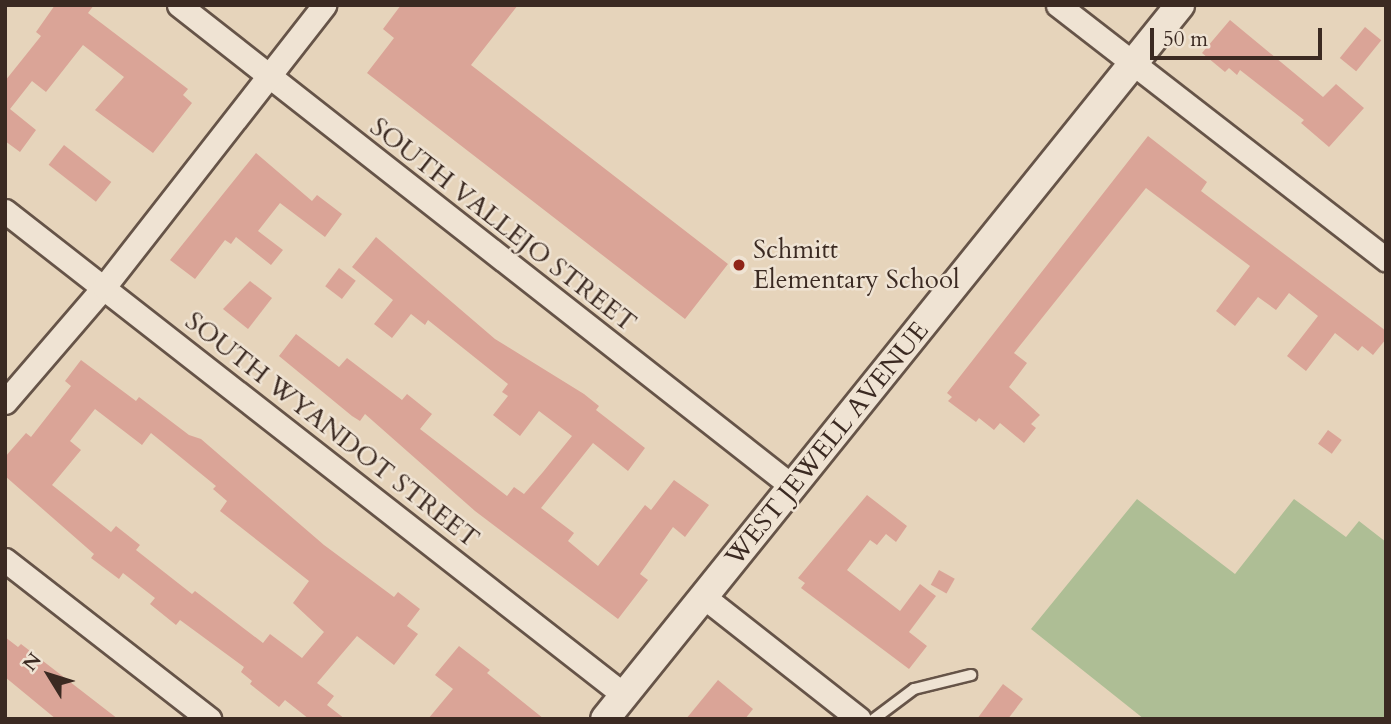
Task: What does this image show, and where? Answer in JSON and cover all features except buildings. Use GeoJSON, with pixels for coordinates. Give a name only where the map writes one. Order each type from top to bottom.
{"type":"FeatureCollection","features":[{"type":"Feature","properties":{"kind":"street","name":"SOUTH VALLEJO STREET"},"geometry":{"type":"LineString","coordinates":[[179,5],[793,487]]}},
{"type":"Feature","properties":{"kind":"street"},"geometry":{"type":"LineString","coordinates":[[5,402],[104,287],[324,5]]}},
{"type":"Feature","properties":{"kind":"street"},"geometry":{"type":"LineString","coordinates":[[1058,5],[1386,259]]}},
{"type":"Feature","properties":{"kind":"street","name":"WEST JEWELL AVENUE"},"geometry":{"type":"LineString","coordinates":[[605,719],[1180,5]]}},
{"type":"Feature","properties":{"kind":"street","name":"SOUTH WYANDOT STREET"},"geometry":{"type":"LineString","coordinates":[[5,211],[624,695]]}},
{"type":"Feature","properties":{"kind":"street"},"geometry":{"type":"LineString","coordinates":[[5,560],[209,719]]}},
{"type":"Feature","properties":{"kind":"street"},"geometry":{"type":"LineString","coordinates":[[704,597],[859,719]]}},
{"type":"Feature","properties":{"kind":"lane"},"geometry":{"type":"LineString","coordinates":[[874,719],[914,689],[971,675]]}},
{"type":"Feature","properties":{"kind":"green space"},"geometry":{"type":"Polygon","coordinates":[[[1137,499],[1235,574],[1294,499],[1346,537],[1359,521],[1386,542],[1386,719],[1144,719],[1031,629],[1137,499]]]}},
{"type":"Feature","properties":{"kind":"place","name":"Schmitt Elementary School"},"geometry":{"type":"Point","coordinates":[739,265]}}]}
